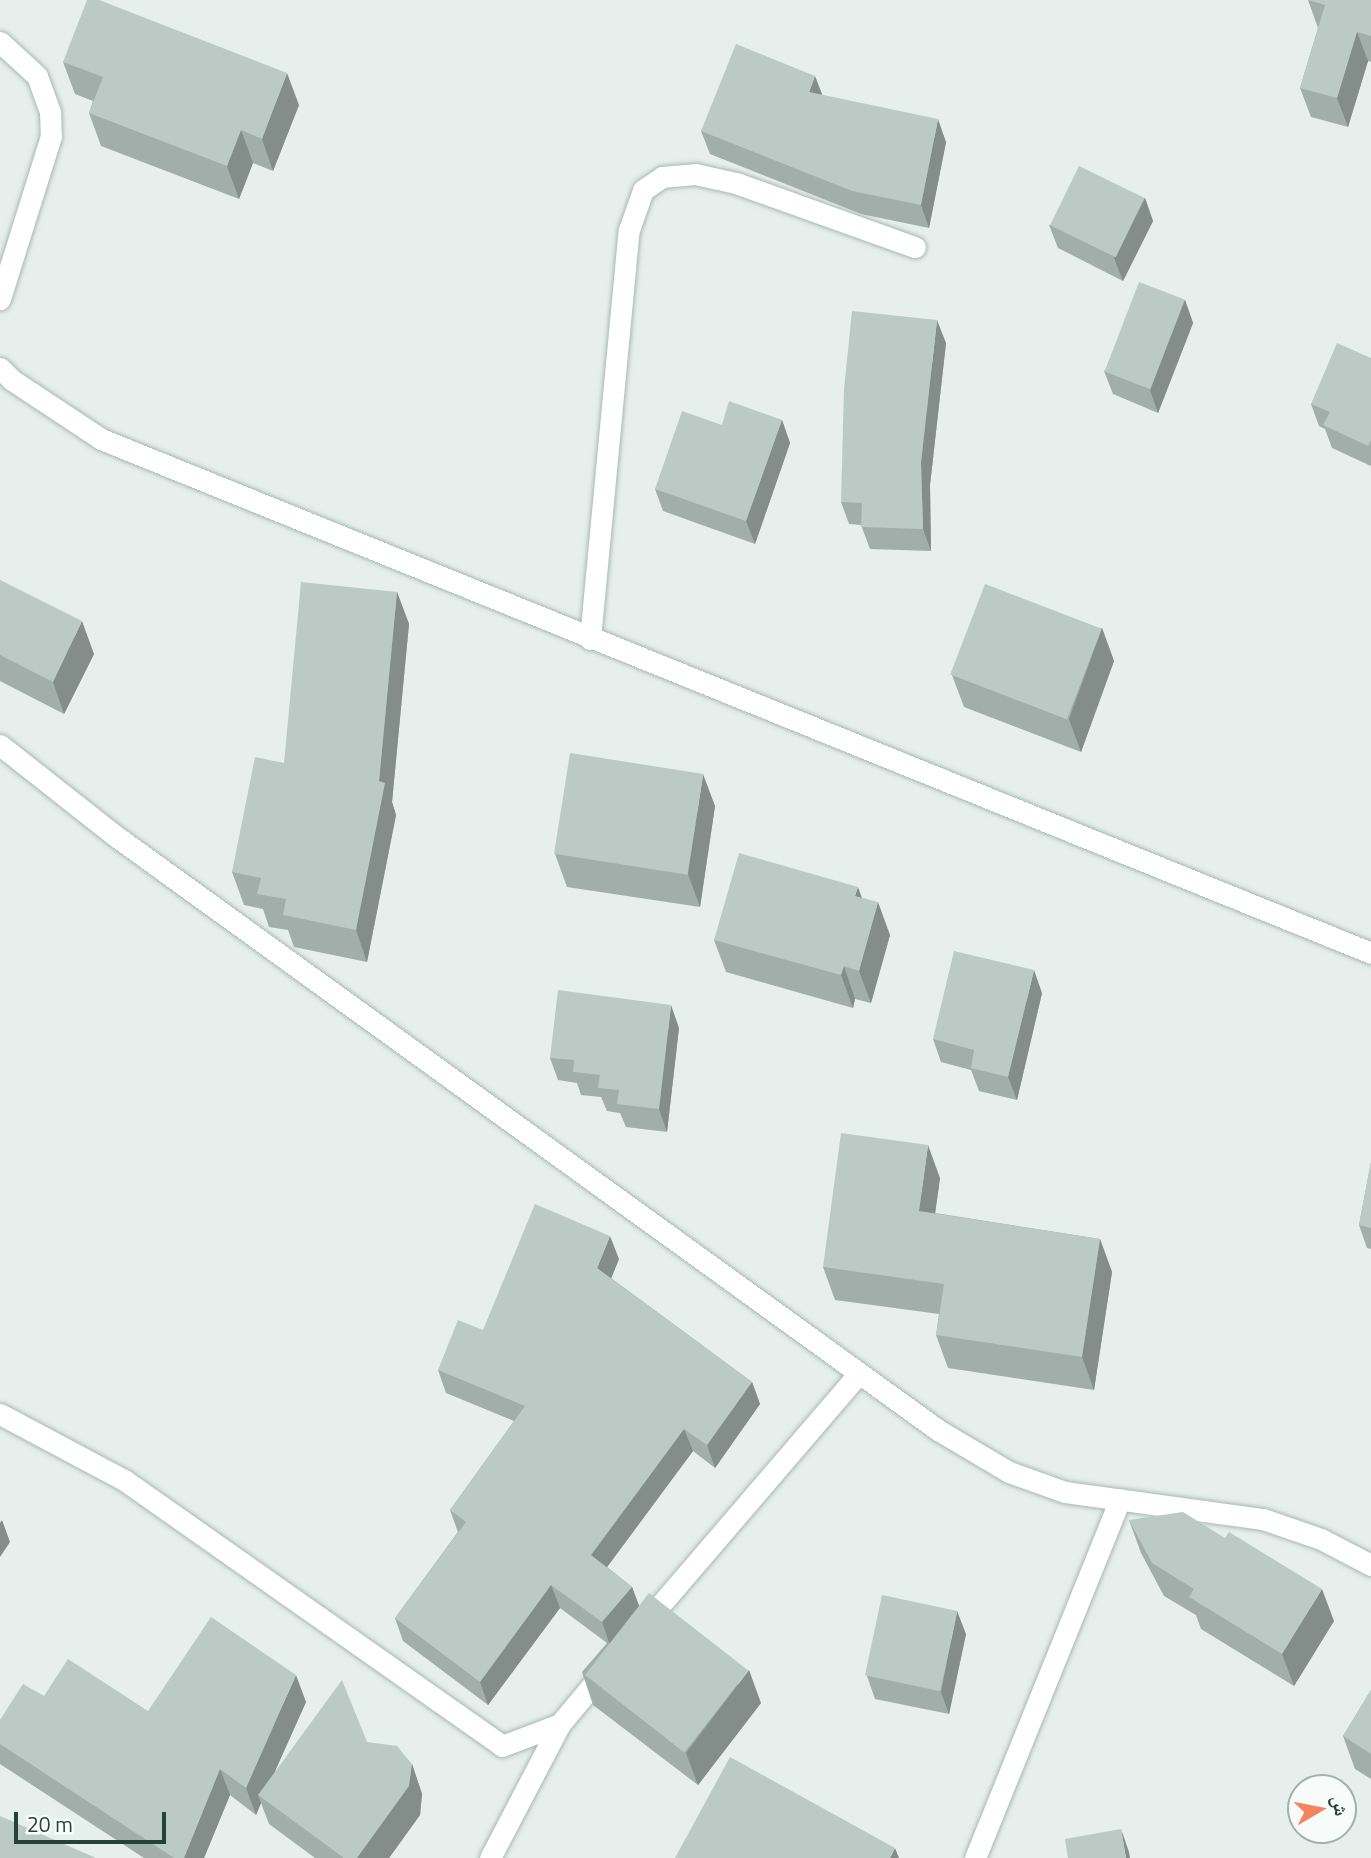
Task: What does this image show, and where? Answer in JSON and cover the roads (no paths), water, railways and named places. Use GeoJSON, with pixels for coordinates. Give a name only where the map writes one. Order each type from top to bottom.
{"type":"FeatureCollection","features":[{"type":"Feature","properties":{"kind":"street"},"geometry":{"type":"LineString","coordinates":[[0,42],[37,76],[50,111],[51,136],[0,299]]}},
{"type":"Feature","properties":{"kind":"street"},"geometry":{"type":"LineString","coordinates":[[590,639],[629,230],[643,190],[662,177],[695,174],[736,183],[915,247]]}},
{"type":"Feature","properties":{"kind":"street"},"geometry":{"type":"LineString","coordinates":[[0,368],[12,380],[101,439],[1371,953]]}},
{"type":"Feature","properties":{"kind":"street"},"geometry":{"type":"LineString","coordinates":[[0,745],[128,845],[858,1374],[1009,1472],[1065,1492],[1263,1519],[1321,1539],[1371,1566]]}},
{"type":"Feature","properties":{"kind":"street"},"geometry":{"type":"LineString","coordinates":[[491,1858],[560,1724],[858,1374]]}},
{"type":"Feature","properties":{"kind":"street"},"geometry":{"type":"LineString","coordinates":[[0,1415],[124,1480],[502,1746],[560,1724]]}},
{"type":"Feature","properties":{"kind":"street"},"geometry":{"type":"LineString","coordinates":[[975,1858],[1120,1499]]}}]}
